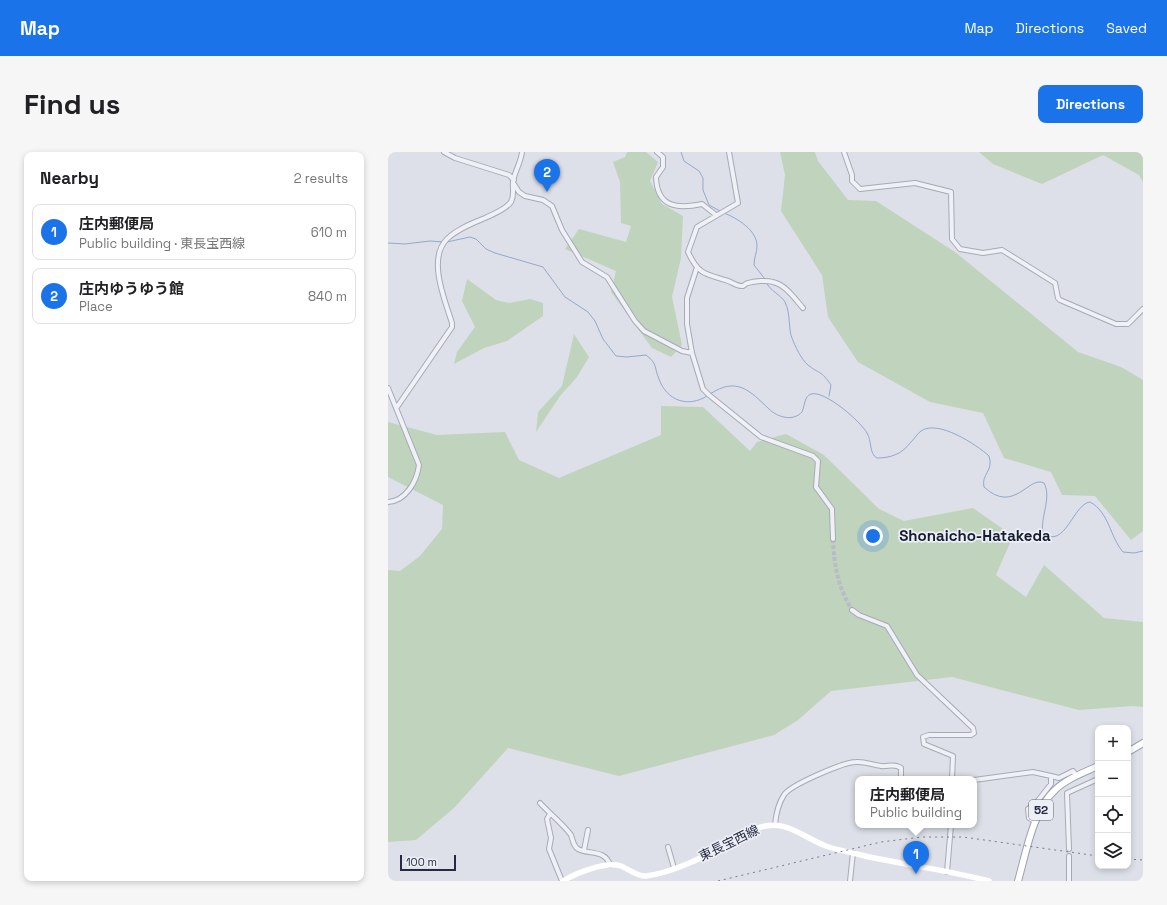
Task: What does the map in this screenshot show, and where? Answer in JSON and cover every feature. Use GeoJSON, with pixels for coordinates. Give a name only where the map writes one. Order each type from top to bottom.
{"type":"FeatureCollection","features":[{"type":"Feature","properties":{"kind":"main road"},"geometry":{"type":"LineString","coordinates":[[1131,750],[1143,743]]}},
{"type":"Feature","properties":{"kind":"main road","name":"52"},"geometry":{"type":"LineString","coordinates":[[1018,881],[1036,822],[1048,797],[1064,783],[1095,767]]}},
{"type":"Feature","properties":{"kind":"main road","name":"東長宝西線"},"geometry":{"type":"LineString","coordinates":[[563,881],[579,872],[610,865],[618,865],[643,876],[674,868],[766,825],[793,828],[823,845],[853,853],[989,881]]}},
{"type":"Feature","properties":{"kind":"street"},"geometry":{"type":"LineString","coordinates":[[444,152],[455,158],[509,175],[519,192],[525,196],[543,200],[552,206],[562,230],[582,262],[607,277],[635,321],[644,330],[675,347],[692,353]]}},
{"type":"Feature","properties":{"kind":"street"},"geometry":{"type":"LineString","coordinates":[[397,406],[452,327],[438,269],[438,256],[442,245],[448,237],[501,210],[510,202],[514,192],[513,181],[522,152]]}},
{"type":"Feature","properties":{"kind":"street"},"geometry":{"type":"LineString","coordinates":[[656,152],[663,157],[663,166],[656,177],[659,194],[672,206],[687,207],[702,204],[716,215]]}},
{"type":"Feature","properties":{"kind":"street"},"geometry":{"type":"LineString","coordinates":[[729,152],[738,203],[697,227],[688,252],[696,267],[710,277],[726,280],[735,285],[742,286],[748,283],[773,282],[785,288],[803,308]]}},
{"type":"Feature","properties":{"kind":"street"},"geometry":{"type":"LineString","coordinates":[[844,152],[852,175],[852,181],[860,189],[915,183],[951,192],[952,239],[960,249],[983,253],[1002,250],[1051,280],[1056,285],[1058,298],[1060,300],[1116,324],[1128,324],[1143,309]]}},
{"type":"Feature","properties":{"kind":"street"},"geometry":{"type":"LineString","coordinates":[[696,267],[686,303],[687,324],[692,353],[703,389],[761,437],[813,456],[818,461],[816,487],[832,509],[833,539]]}},
{"type":"Feature","properties":{"kind":"street"},"geometry":{"type":"LineString","coordinates":[[388,388],[397,406],[420,465],[418,476],[411,488],[399,498],[388,502]]}},
{"type":"Feature","properties":{"kind":"street"},"geometry":{"type":"LineString","coordinates":[[852,610],[859,615],[887,626],[917,675],[973,728],[974,733],[971,735],[929,735],[923,737],[924,744],[953,756],[952,776]]}},
{"type":"Feature","properties":{"kind":"street"},"geometry":{"type":"LineString","coordinates":[[775,825],[776,814],[784,795],[814,776],[857,762],[882,766],[896,765],[901,768],[901,776]]}},
{"type":"Feature","properties":{"kind":"street"},"geometry":{"type":"LineString","coordinates":[[977,780],[1033,772],[1059,778],[1073,771],[1077,776]]}},
{"type":"Feature","properties":{"kind":"street"},"geometry":{"type":"LineString","coordinates":[[1036,822],[1029,818],[1028,809],[1036,803],[1051,784],[1050,776]]}},
{"type":"Feature","properties":{"kind":"street"},"geometry":{"type":"LineString","coordinates":[[1069,849],[1067,793],[1095,780]]}},
{"type":"Feature","properties":{"kind":"street"},"geometry":{"type":"LineString","coordinates":[[540,803],[570,834],[575,847],[600,854],[608,861],[610,865]]}},
{"type":"Feature","properties":{"kind":"street"},"geometry":{"type":"LineString","coordinates":[[550,814],[547,820],[552,838],[549,849],[563,881]]}},
{"type":"Feature","properties":{"kind":"street"},"geometry":{"type":"LineString","coordinates":[[948,872],[951,828]]}},
{"type":"Feature","properties":{"kind":"street"},"geometry":{"type":"LineString","coordinates":[[584,850],[588,830]]}},
{"type":"Feature","properties":{"kind":"street"},"geometry":{"type":"LineString","coordinates":[[668,847],[674,868]]}},
{"type":"Feature","properties":{"kind":"street"},"geometry":{"type":"LineString","coordinates":[[850,881],[853,853]]}},
{"type":"Feature","properties":{"kind":"street"},"geometry":{"type":"LineString","coordinates":[[1069,856],[1069,881]]}},
{"type":"Feature","properties":{"kind":"green space"},"geometry":{"type":"Polygon","coordinates":[[[627,152],[646,152],[658,162],[650,181],[662,204],[683,216],[681,258],[672,297],[682,345],[671,357],[652,348],[611,292],[616,271],[565,249],[579,229],[626,242],[631,226],[621,223],[620,182],[613,162],[625,157],[627,152]]]}},
{"type":"Feature","properties":{"kind":"green space"},"geometry":{"type":"Polygon","coordinates":[[[780,152],[815,152],[818,161],[848,200],[876,201],[955,252],[1078,352],[1121,367],[1143,380],[1143,531],[1131,540],[1095,496],[1062,495],[1051,472],[1004,458],[983,413],[930,402],[858,362],[828,317],[822,275],[781,211],[785,175],[780,152]]]}},
{"type":"Feature","properties":{"kind":"green space"},"geometry":{"type":"Polygon","coordinates":[[[979,152],[1140,152],[1143,156],[1143,182],[1139,175],[1103,155],[1042,184],[993,164],[979,152]]]}},
{"type":"Feature","properties":{"kind":"green space"},"geometry":{"type":"Polygon","coordinates":[[[467,279],[496,300],[509,303],[530,299],[543,303],[543,316],[507,341],[484,348],[454,364],[457,352],[475,327],[462,301],[467,279]]]}},
{"type":"Feature","properties":{"kind":"green space"},"geometry":{"type":"Polygon","coordinates":[[[574,334],[589,357],[577,377],[560,396],[536,432],[538,412],[562,386],[574,334]]]}},
{"type":"Feature","properties":{"kind":"green space"},"geometry":{"type":"Polygon","coordinates":[[[661,406],[703,407],[750,451],[757,442],[786,434],[824,455],[879,509],[904,521],[973,508],[1013,536],[996,575],[1026,597],[1044,565],[1104,618],[1143,622],[1143,707],[1132,706],[1079,710],[952,677],[831,691],[798,720],[774,735],[619,776],[508,748],[454,808],[416,840],[388,842],[388,570],[400,571],[420,556],[442,529],[443,505],[388,477],[388,422],[437,435],[505,432],[519,460],[559,478],[661,435],[661,406]]]}},
{"type":"Feature","properties":{"kind":"waterway"},"geometry":{"type":"LineString","coordinates":[[681,152],[684,161],[699,171],[703,178],[703,190],[709,205],[720,211]]}},
{"type":"Feature","properties":{"kind":"waterway"},"geometry":{"type":"LineString","coordinates":[[724,213],[740,221],[754,235],[757,246],[754,265],[765,279]]}},
{"type":"Feature","properties":{"kind":"waterway"},"geometry":{"type":"LineString","coordinates":[[447,242],[470,237],[476,239],[486,249],[495,253],[543,267],[565,297],[588,312],[595,321],[603,339],[616,356],[627,357],[646,355],[654,364],[657,375],[667,393],[679,400],[693,402],[707,396]]}},
{"type":"Feature","properties":{"kind":"waterway"},"geometry":{"type":"LineString","coordinates":[[388,243],[405,244],[430,241],[444,242]]}},
{"type":"Feature","properties":{"kind":"waterway"},"geometry":{"type":"LineString","coordinates":[[766,282],[770,288],[785,302],[788,311],[791,334],[801,356],[808,365],[825,377],[831,385],[829,396]]}},
{"type":"Feature","properties":{"kind":"waterway"},"geometry":{"type":"LineString","coordinates":[[710,394],[728,386],[736,386],[756,397],[772,412],[790,418],[802,412],[806,399],[809,395],[817,394],[825,397],[842,408],[858,422],[869,436],[873,454],[877,458],[892,456],[904,450],[921,431],[928,428],[937,428],[947,431],[967,440],[989,456],[990,465],[984,479],[984,487],[995,495],[1004,497],[1012,496],[1033,484],[1038,482],[1044,483],[1047,495],[1043,521],[1043,533],[1051,537],[1057,536],[1063,531],[1079,510],[1090,502],[1096,506],[1105,518],[1123,552],[1134,553],[1143,551]]}},
{"type":"Feature","properties":{"kind":"tunnel"},"geometry":{"type":"LineString","coordinates":[[833,539],[834,558],[840,585],[852,610]]}},
{"type":"Feature","properties":{"kind":"railway"},"geometry":{"type":"LineString","coordinates":[[718,881],[881,842],[922,837],[963,837],[1095,856]]}},
{"type":"Feature","properties":{"kind":"railway"},"geometry":{"type":"LineString","coordinates":[[1131,859],[1143,860]]}},
{"type":"Feature","properties":{"kind":"place","name":"庄内ゆうゆう館"},"geometry":{"type":"Point","coordinates":[547,192]}},
{"type":"Feature","properties":{"kind":"place","name":"庄内郵便局"},"geometry":{"type":"Point","coordinates":[916,874]}},
{"type":"Feature","properties":{"kind":"district","name":"Shonaicho-Hatakeda"},"geometry":{"type":"Point","coordinates":[975,535]}}]}
